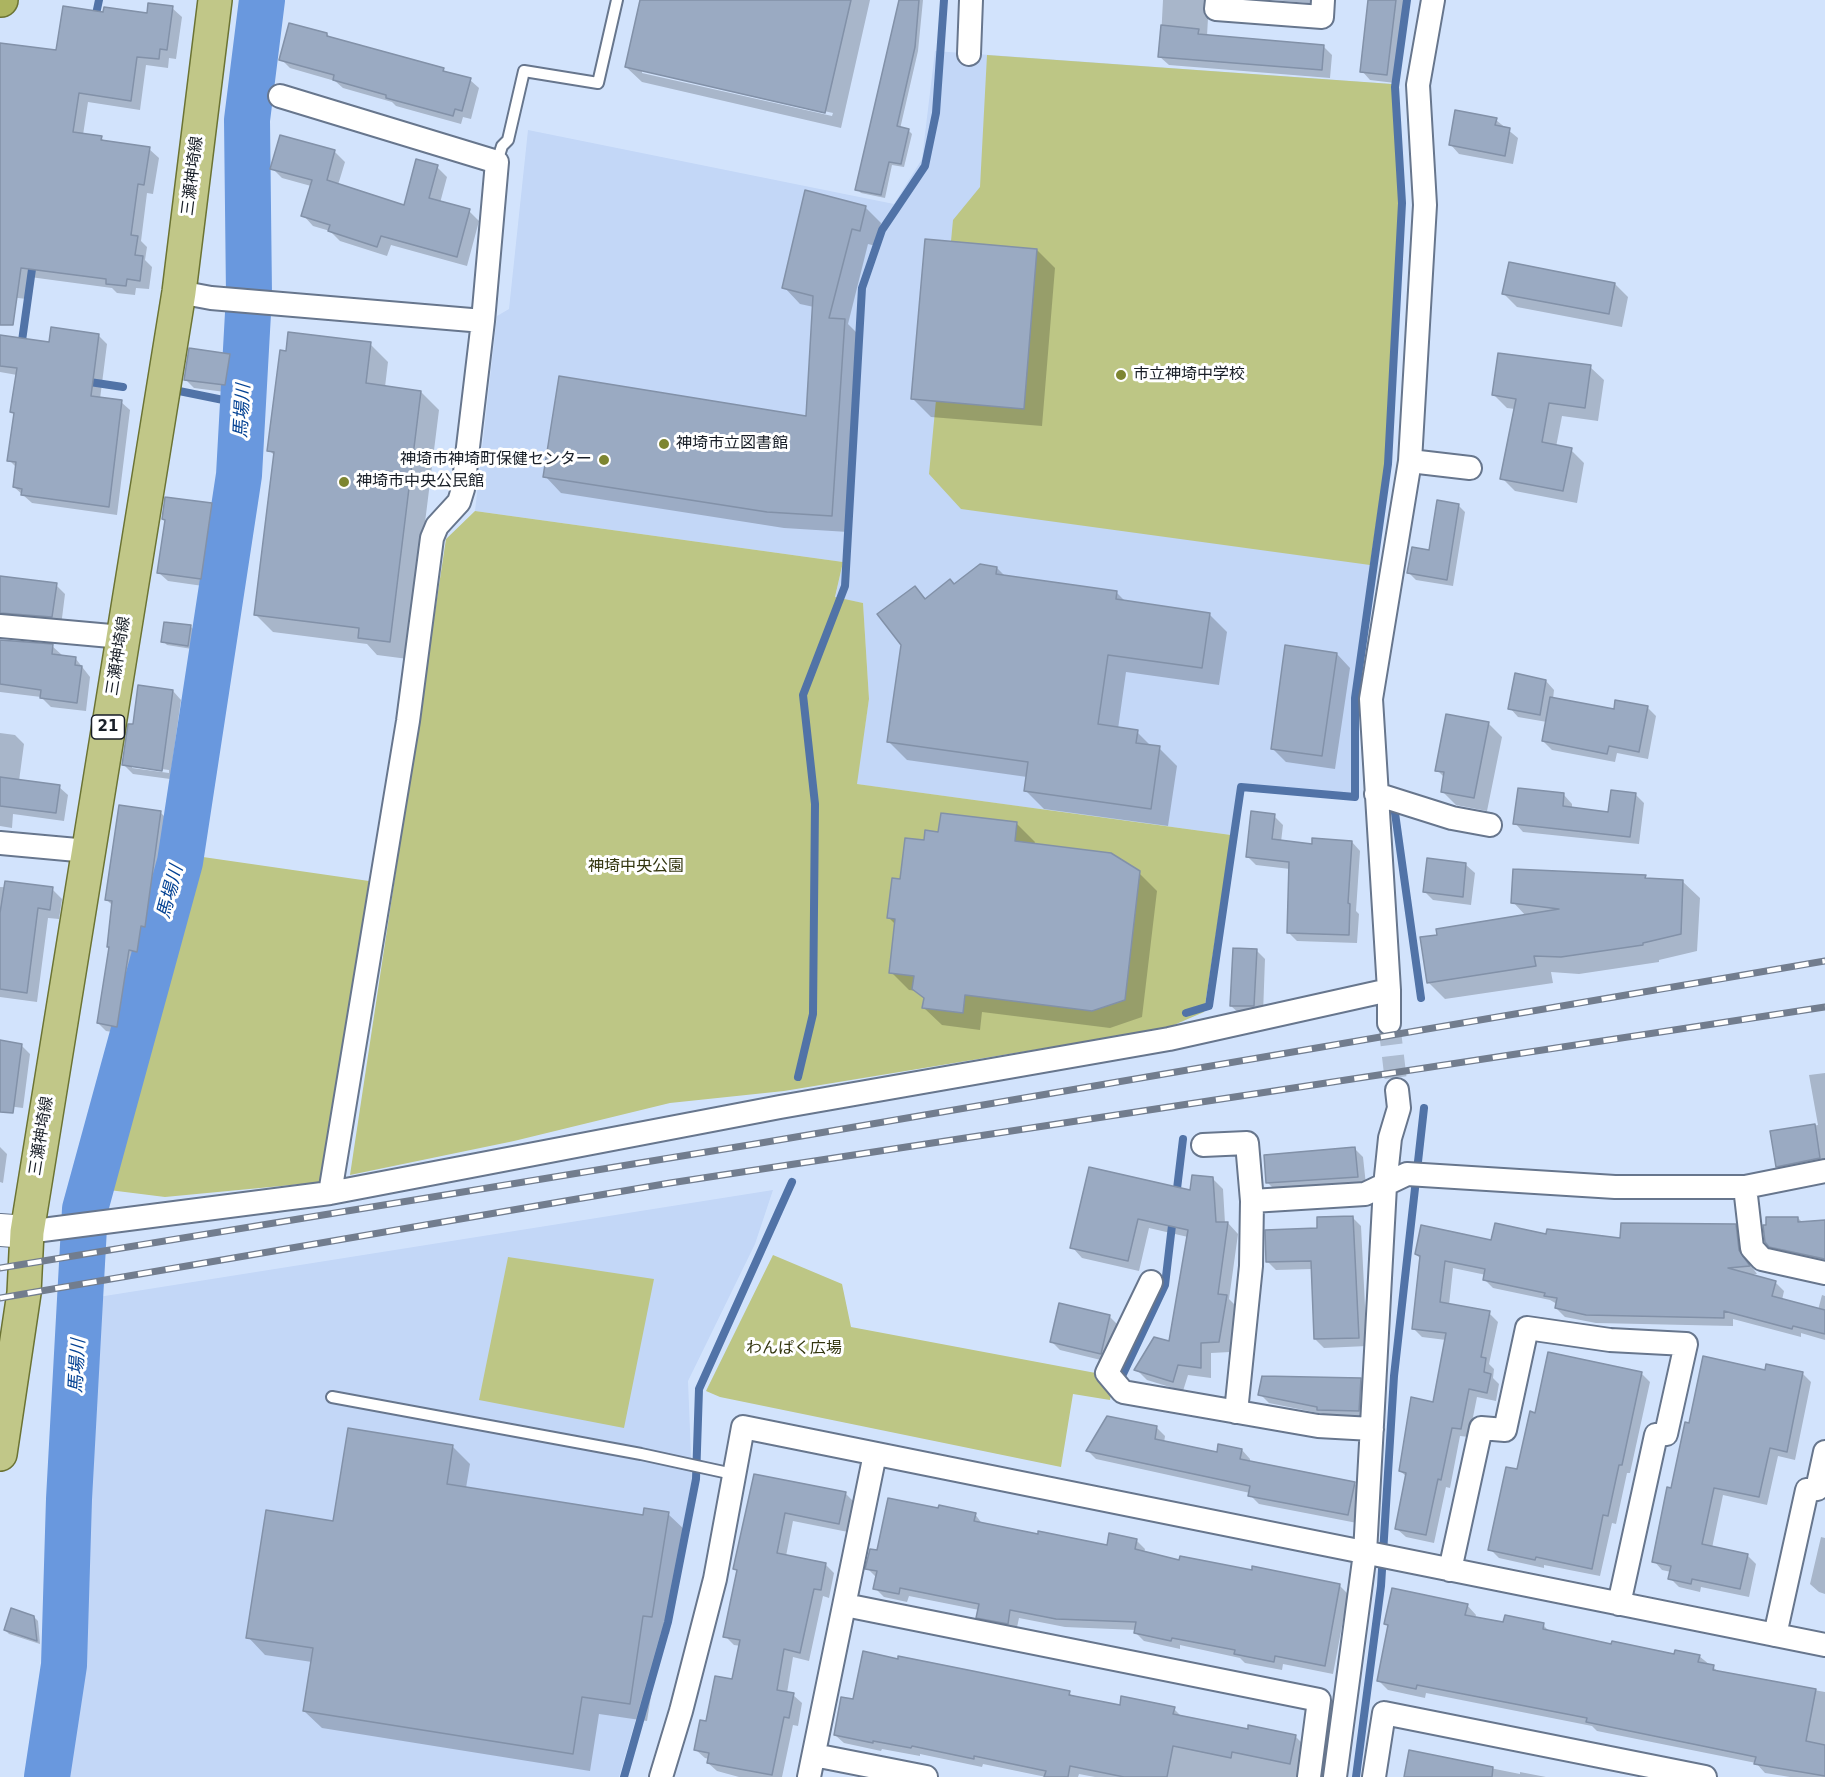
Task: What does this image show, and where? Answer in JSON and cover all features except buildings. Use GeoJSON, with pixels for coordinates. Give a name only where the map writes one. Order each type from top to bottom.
{"type":"FeatureCollection","features":[{"type":"Feature","properties":{"kind":"main road","name":"三瀬神埼線"},"geometry":{"type":"LineString","coordinates":[[0,1454],[24,1293],[13,1231],[88,851],[179,292],[215,0]]}},
{"type":"Feature","properties":{"kind":"street"},"geometry":{"type":"LineString","coordinates":[[969,54],[971,0]]}},
{"type":"Feature","properties":{"kind":"street"},"geometry":{"type":"LineString","coordinates":[[1217,0],[1216,9],[1322,17],[1323,0]]}},
{"type":"Feature","properties":{"kind":"street"},"geometry":{"type":"LineString","coordinates":[[1389,1023],[1389,990],[1371,699],[1410,461],[1425,205],[1418,85],[1433,0]]}},
{"type":"Feature","properties":{"kind":"street"},"geometry":{"type":"LineString","coordinates":[[280,96],[497,162],[483,321],[463,489],[459,502],[437,526],[432,538],[408,721],[330,1193]]}},
{"type":"Feature","properties":{"kind":"street"},"geometry":{"type":"LineString","coordinates":[[179,292],[229,300],[483,321]]}},
{"type":"Feature","properties":{"kind":"street"},"geometry":{"type":"LineString","coordinates":[[1410,461],[1470,468]]}},
{"type":"Feature","properties":{"kind":"street"},"geometry":{"type":"LineString","coordinates":[[0,626],[123,637]]}},
{"type":"Feature","properties":{"kind":"street"},"geometry":{"type":"LineString","coordinates":[[1376,794],[1452,818],[1490,825]]}},
{"type":"Feature","properties":{"kind":"street"},"geometry":{"type":"LineString","coordinates":[[0,843],[88,851]]}},
{"type":"Feature","properties":{"kind":"street"},"geometry":{"type":"LineString","coordinates":[[13,1231],[60,1228],[330,1193],[780,1107],[1168,1039],[1389,990]]}},
{"type":"Feature","properties":{"kind":"street"},"geometry":{"type":"LineString","coordinates":[[1335,1777],[1377,1555],[1372,1429],[1385,1186],[1390,1138],[1399,1108],[1397,1090]]}},
{"type":"Feature","properties":{"kind":"street"},"geometry":{"type":"LineString","coordinates":[[1203,1145],[1247,1143],[1252,1201],[1251,1266],[1236,1412]]}},
{"type":"Feature","properties":{"kind":"street"},"geometry":{"type":"LineString","coordinates":[[1252,1201],[1365,1194],[1417,1175],[1615,1187],[1745,1187],[1825,1172]]}},
{"type":"Feature","properties":{"kind":"street"},"geometry":{"type":"LineString","coordinates":[[1745,1187],[1752,1248],[1762,1259],[1825,1273]]}},
{"type":"Feature","properties":{"kind":"street"},"geometry":{"type":"LineString","coordinates":[[1151,1282],[1107,1373],[1123,1392],[1318,1426],[1372,1429]]}},
{"type":"Feature","properties":{"kind":"street"},"geometry":{"type":"LineString","coordinates":[[1450,1570],[1481,1428],[1505,1430],[1527,1328],[1610,1340],[1686,1344],[1666,1434],[1656,1435],[1619,1604]]}},
{"type":"Feature","properties":{"kind":"street"},"geometry":{"type":"LineString","coordinates":[[661,1777],[681,1711],[715,1579],[723,1471],[743,1427],[1825,1645]]}},
{"type":"Feature","properties":{"kind":"street"},"geometry":{"type":"LineString","coordinates":[[1775,1635],[1807,1490],[1817,1490],[1825,1452]]}},
{"type":"Feature","properties":{"kind":"street"},"geometry":{"type":"LineString","coordinates":[[809,1777],[875,1454]]}},
{"type":"Feature","properties":{"kind":"street"},"geometry":{"type":"LineString","coordinates":[[845,1605],[1318,1700],[1310,1777]]}},
{"type":"Feature","properties":{"kind":"street"},"geometry":{"type":"LineString","coordinates":[[1374,1777],[1384,1713],[1705,1777]]}},
{"type":"Feature","properties":{"kind":"street"},"geometry":{"type":"LineString","coordinates":[[814,1755],[926,1777]]}},
{"type":"Feature","properties":{"kind":"lane"},"geometry":{"type":"LineString","coordinates":[[497,162],[502,146],[508,140],[524,71],[598,83],[617,0]]}},
{"type":"Feature","properties":{"kind":"lane"},"geometry":{"type":"LineString","coordinates":[[332,1397],[723,1471]]}},
{"type":"Feature","properties":{"kind":"shaded area","name":"市立神埼中学校"},"geometry":{"type":"Polygon","coordinates":[[[935,51],[1392,84],[1400,201],[1385,463],[1352,699],[1352,798],[1239,789],[1231,835],[856,784],[869,699],[863,603],[835,598],[843,562],[475,511],[497,316],[509,309],[528,130],[894,204],[922,159],[935,51]]]}},
{"type":"Feature","properties":{"kind":"shaded area"},"geometry":{"type":"Polygon","coordinates":[[[773,1190],[755,1244],[688,1381],[692,1480],[664,1621],[619,1777],[66,1777],[87,1635],[92,1298],[773,1190]]]}},
{"type":"Feature","properties":{"kind":"green space"},"geometry":{"type":"Polygon","coordinates":[[[987,55],[1392,84],[1400,201],[1385,463],[1370,565],[961,509],[929,474],[953,220],[980,187],[987,55]]]}},
{"type":"Feature","properties":{"kind":"green space","name":"神埼中央公園"},"geometry":{"type":"Polygon","coordinates":[[[475,511],[843,562],[835,597],[863,603],[869,699],[857,784],[1231,835],[1204,1012],[1167,1028],[784,1091],[670,1103],[514,1141],[350,1175],[446,539],[475,511]]]}},
{"type":"Feature","properties":{"kind":"green space"},"geometry":{"type":"Polygon","coordinates":[[[196,856],[369,881],[323,1182],[165,1197],[109,1190],[196,856]]]}},
{"type":"Feature","properties":{"kind":"green space","name":"わんぱく広場"},"geometry":{"type":"Polygon","coordinates":[[[773,1255],[842,1284],[851,1327],[1101,1374],[1112,1388],[1110,1400],[1073,1394],[1061,1467],[720,1397],[706,1391],[773,1255]]]}},
{"type":"Feature","properties":{"kind":"green space"},"geometry":{"type":"Polygon","coordinates":[[[508,1257],[654,1279],[624,1428],[479,1400],[508,1257]]]}},
{"type":"Feature","properties":{"kind":"waterway"},"geometry":{"type":"LineString","coordinates":[[95,19],[99,0]]}},
{"type":"Feature","properties":{"kind":"waterway","name":"馬場川"},"geometry":{"type":"LineString","coordinates":[[47,1777],[64,1665],[69,1499],[85,1209],[180,862],[239,475],[249,295],[247,120],[262,0]]}},
{"type":"Feature","properties":{"kind":"waterway"},"geometry":{"type":"LineString","coordinates":[[798,1077],[813,1014],[815,804],[803,695],[845,586],[862,288],[882,230],[925,166],[936,113],[944,0]]}},
{"type":"Feature","properties":{"kind":"waterway"},"geometry":{"type":"LineString","coordinates":[[1186,1013],[1209,1006],[1241,787],[1355,797],[1355,698],[1388,464],[1402,203],[1395,87],[1407,0]]}},
{"type":"Feature","properties":{"kind":"waterway"},"geometry":{"type":"LineString","coordinates":[[21,348],[33,262]]}},
{"type":"Feature","properties":{"kind":"waterway"},"geometry":{"type":"LineString","coordinates":[[83,381],[123,387]]}},
{"type":"Feature","properties":{"kind":"waterway"},"geometry":{"type":"LineString","coordinates":[[179,391],[243,404]]}},
{"type":"Feature","properties":{"kind":"waterway"},"geometry":{"type":"LineString","coordinates":[[1395,813],[1421,998]]}},
{"type":"Feature","properties":{"kind":"waterway"},"geometry":{"type":"LineString","coordinates":[[1356,1777],[1381,1586],[1394,1376],[1424,1108]]}},
{"type":"Feature","properties":{"kind":"waterway"},"geometry":{"type":"LineString","coordinates":[[1176,1197],[1183,1139]]}},
{"type":"Feature","properties":{"kind":"waterway"},"geometry":{"type":"LineString","coordinates":[[624,1777],[668,1622],[696,1479],[699,1389],[792,1182]]}},
{"type":"Feature","properties":{"kind":"waterway"},"geometry":{"type":"LineString","coordinates":[[1123,1374],[1165,1285],[1173,1217]]}},
{"type":"Feature","properties":{"kind":"tunnel"},"geometry":{"type":"LineString","coordinates":[[1389,1023],[1397,1090]]}},
{"type":"Feature","properties":{"kind":"railway"},"geometry":{"type":"LineString","coordinates":[[0,1268],[755,1144],[1825,961]]}},
{"type":"Feature","properties":{"kind":"railway"},"geometry":{"type":"LineString","coordinates":[[0,1298],[670,1183],[1825,1007]]}},
{"type":"Feature","properties":{"kind":"place","name":"市立神埼中学校"},"geometry":{"type":"Point","coordinates":[1121,375]}},
{"type":"Feature","properties":{"kind":"place","name":"神埼市立図書館"},"geometry":{"type":"Point","coordinates":[664,444]}},
{"type":"Feature","properties":{"kind":"place","name":"神埼市神埼町保健センター"},"geometry":{"type":"Point","coordinates":[604,460]}},
{"type":"Feature","properties":{"kind":"place","name":"神埼市中央公民館"},"geometry":{"type":"Point","coordinates":[344,482]}}]}
